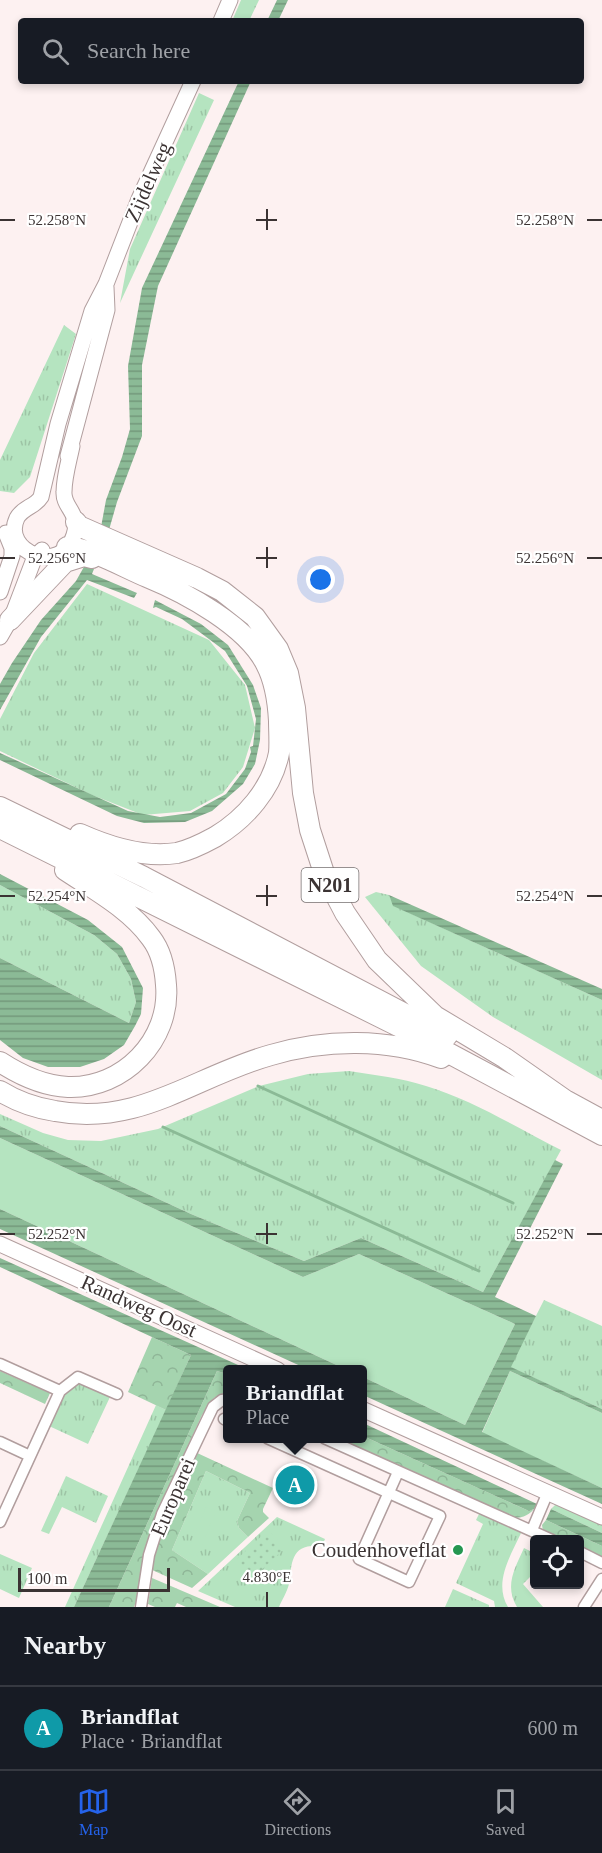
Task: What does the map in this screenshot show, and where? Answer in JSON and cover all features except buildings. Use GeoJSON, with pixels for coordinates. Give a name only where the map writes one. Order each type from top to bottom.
{"type":"FeatureCollection","features":[{"type":"Feature","properties":{"kind":"highway","name":"N201"},"geometry":{"type":"LineString","coordinates":[[71,532],[109,546],[133,551],[197,578],[222,591],[255,617],[278,649],[288,673],[295,708],[303,793],[310,830],[324,873],[345,913],[377,960],[435,1016],[505,1058],[602,1135]]}},
{"type":"Feature","properties":{"kind":"highway"},"geometry":{"type":"LineString","coordinates":[[0,802],[31,812],[89,838],[143,854],[178,853],[206,842],[233,826],[250,810],[269,782],[279,753],[278,700],[266,664],[240,630],[160,582],[76,548],[71,532]]}},
{"type":"Feature","properties":{"kind":"highway"},"geometry":{"type":"LineString","coordinates":[[10,620],[65,562],[84,556],[112,563]]}},
{"type":"Feature","properties":{"kind":"highway","name":"N201"},"geometry":{"type":"LineString","coordinates":[[0,807],[144,877],[561,1104]]}},
{"type":"Feature","properties":{"kind":"highway","name":"N201"},"geometry":{"type":"LineString","coordinates":[[8,832],[376,1015],[561,1104],[602,1120]]}},
{"type":"Feature","properties":{"kind":"highway","name":"N201"},"geometry":{"type":"LineString","coordinates":[[0,1062],[19,1073],[51,1085],[69,1087],[88,1085],[113,1078],[135,1063],[153,1043],[164,1017],[167,997],[164,965],[152,939],[123,909],[8,832]]}},
{"type":"Feature","properties":{"kind":"highway","name":"N201"},"geometry":{"type":"LineString","coordinates":[[0,1091],[45,1109],[70,1114],[98,1114],[144,1106],[239,1065],[304,1046],[390,1045],[433,1055],[476,1072],[508,1089],[561,1104]]}},
{"type":"Feature","properties":{"kind":"main road"},"geometry":{"type":"LineString","coordinates":[[222,18],[230,0]]}},
{"type":"Feature","properties":{"kind":"main road","name":"Zijdelweg"},"geometry":{"type":"LineString","coordinates":[[36,497],[92,311],[106,284],[139,199],[192,84]]}},
{"type":"Feature","properties":{"kind":"main road","name":"Zijdelweg"},"geometry":{"type":"LineString","coordinates":[[62,504],[57,491],[72,446],[107,310],[106,284]]}},
{"type":"Feature","properties":{"kind":"main road"},"geometry":{"type":"LineString","coordinates":[[0,598],[20,558],[17,546],[6,533],[14,506],[36,497],[62,504],[74,514],[71,532],[54,556],[41,556],[17,546]]}},
{"type":"Feature","properties":{"kind":"main road"},"geometry":{"type":"LineString","coordinates":[[0,637],[42,561],[41,550],[60,541],[71,532]]}},
{"type":"Feature","properties":{"kind":"main road"},"geometry":{"type":"LineString","coordinates":[[0,592],[17,546]]}},
{"type":"Feature","properties":{"kind":"main road","name":"Randweg Oost"},"geometry":{"type":"LineString","coordinates":[[0,1244],[267,1365]]}},
{"type":"Feature","properties":{"kind":"main road"},"geometry":{"type":"LineString","coordinates":[[367,1411],[602,1517]]}},
{"type":"Feature","properties":{"kind":"street"},"geometry":{"type":"LineString","coordinates":[[0,1364],[60,1391]]}},
{"type":"Feature","properties":{"kind":"street"},"geometry":{"type":"LineString","coordinates":[[0,1522],[60,1391],[78,1377],[117,1394]]}},
{"type":"Feature","properties":{"kind":"street","name":"Europarei"},"geometry":{"type":"LineString","coordinates":[[141,1607],[149,1555],[162,1514],[213,1407],[223,1400]]}},
{"type":"Feature","properties":{"kind":"street"},"geometry":{"type":"LineString","coordinates":[[0,1442],[30,1456]]}},
{"type":"Feature","properties":{"kind":"street"},"geometry":{"type":"LineString","coordinates":[[277,1443],[389,1494],[440,1516],[409,1582],[359,1560],[389,1494],[398,1472]]}},
{"type":"Feature","properties":{"kind":"street"},"geometry":{"type":"LineString","coordinates":[[335,1443],[543,1535]]}},
{"type":"Feature","properties":{"kind":"street"},"geometry":{"type":"LineString","coordinates":[[532,1530],[548,1492]]}},
{"type":"Feature","properties":{"kind":"street"},"geometry":{"type":"LineString","coordinates":[[584,1554],[602,1563]]}},
{"type":"Feature","properties":{"kind":"street"},"geometry":{"type":"LineString","coordinates":[[584,1607],[602,1579]]}},
{"type":"Feature","properties":{"kind":"green space"},"geometry":{"type":"Polygon","coordinates":[[[241,0],[259,0],[250,18],[233,18],[241,0]]]}},
{"type":"Feature","properties":{"kind":"green space"},"geometry":{"type":"Polygon","coordinates":[[[199,93],[214,100],[120,303],[130,249],[199,93]]]}},
{"type":"Feature","properties":{"kind":"green space"},"geometry":{"type":"Polygon","coordinates":[[[64,325],[76,334],[30,477],[14,493],[0,491],[0,460],[64,325]]]}},
{"type":"Feature","properties":{"kind":"green space"},"geometry":{"type":"Polygon","coordinates":[[[87,584],[209,640],[245,685],[255,728],[243,767],[223,793],[190,811],[143,815],[92,795],[0,751],[0,719],[34,653],[87,584]]]}},
{"type":"Feature","properties":{"kind":"green space"},"geometry":{"type":"Polygon","coordinates":[[[0,885],[94,935],[117,954],[131,979],[136,1002],[129,1023],[0,958],[0,885]]]}},
{"type":"Feature","properties":{"kind":"green space"},"geometry":{"type":"Polygon","coordinates":[[[376,892],[389,895],[394,906],[602,1000],[602,1080],[493,1017],[421,966],[365,897],[376,892]]]}},
{"type":"Feature","properties":{"kind":"green space"},"geometry":{"type":"Polygon","coordinates":[[[349,1071],[407,1081],[443,1092],[478,1107],[561,1150],[483,1292],[361,1238],[304,1261],[191,1214],[0,1126],[0,1114],[43,1133],[68,1140],[101,1141],[158,1129],[259,1086],[308,1074],[349,1071]]]}},
{"type":"Feature","properties":{"kind":"green space"},"geometry":{"type":"Polygon","coordinates":[[[0,1138],[303,1277],[359,1254],[515,1324],[465,1425],[367,1379],[367,1365],[336,1365],[0,1209],[0,1138]]]}},
{"type":"Feature","properties":{"kind":"green space"},"geometry":{"type":"Polygon","coordinates":[[[544,1300],[602,1326],[602,1409],[510,1367],[544,1300]]]}},
{"type":"Feature","properties":{"kind":"green space"},"geometry":{"type":"Polygon","coordinates":[[[152,1337],[191,1355],[166,1410],[128,1392],[152,1337]]]}},
{"type":"Feature","properties":{"kind":"green space"},"geometry":{"type":"Polygon","coordinates":[[[0,1371],[50,1393],[45,1404],[0,1383],[0,1371]]]}},
{"type":"Feature","properties":{"kind":"green space"},"geometry":{"type":"Polygon","coordinates":[[[217,1371],[223,1373],[223,1393],[214,1398],[202,1415],[172,1481],[145,1550],[134,1607],[109,1607],[217,1371]]]}},
{"type":"Feature","properties":{"kind":"green space"},"geometry":{"type":"Polygon","coordinates":[[[510,1371],[602,1413],[602,1488],[482,1433],[510,1371]]]}},
{"type":"Feature","properties":{"kind":"green space"},"geometry":{"type":"Polygon","coordinates":[[[79,1383],[110,1397],[88,1444],[49,1426],[64,1395],[79,1383]]]}},
{"type":"Feature","properties":{"kind":"green space"},"geometry":{"type":"Polygon","coordinates":[[[156,1405],[166,1410],[74,1607],[65,1607],[156,1405]]]}},
{"type":"Feature","properties":{"kind":"green space"},"geometry":{"type":"Polygon","coordinates":[[[367,1438],[529,1511],[534,1509],[524,1516],[511,1518],[348,1443],[367,1443],[367,1438]]]}},
{"type":"Feature","properties":{"kind":"green space"},"geometry":{"type":"Polygon","coordinates":[[[195,1452],[273,1488],[263,1509],[269,1518],[248,1537],[239,1528],[237,1521],[250,1493],[206,1471],[172,1550],[208,1574],[192,1588],[150,1569],[152,1555],[195,1452]]]}},
{"type":"Feature","properties":{"kind":"green space"},"geometry":{"type":"Polygon","coordinates":[[[206,1471],[250,1493],[237,1521],[239,1528],[248,1537],[208,1574],[172,1550],[206,1471]]]}},
{"type":"Feature","properties":{"kind":"green space"},"geometry":{"type":"Polygon","coordinates":[[[66,1476],[108,1496],[96,1523],[62,1507],[49,1534],[41,1531],[66,1476]]]}},
{"type":"Feature","properties":{"kind":"green space"},"geometry":{"type":"Polygon","coordinates":[[[557,1503],[602,1523],[602,1533],[551,1509],[557,1503]]]}},
{"type":"Feature","properties":{"kind":"green space"},"geometry":{"type":"Polygon","coordinates":[[[206,1507],[216,1511],[197,1557],[187,1552],[206,1507]]]}},
{"type":"Feature","properties":{"kind":"green space"},"geometry":{"type":"Polygon","coordinates":[[[480,1512],[522,1531],[503,1578],[502,1588],[508,1607],[495,1607],[494,1601],[456,1583],[483,1524],[476,1520],[480,1512]]]}},
{"type":"Feature","properties":{"kind":"green space"},"geometry":{"type":"Polygon","coordinates":[[[277,1517],[325,1539],[322,1546],[304,1547],[295,1555],[288,1587],[279,1607],[235,1607],[198,1591],[277,1517]]]}},
{"type":"Feature","properties":{"kind":"green space"},"geometry":{"type":"Polygon","coordinates":[[[546,1520],[578,1535],[553,1535],[543,1531],[542,1525],[546,1520]]]}},
{"type":"Feature","properties":{"kind":"green space"},"geometry":{"type":"Polygon","coordinates":[[[268,1530],[285,1548],[252,1579],[235,1561],[268,1530]]]}},
{"type":"Feature","properties":{"kind":"green space"},"geometry":{"type":"Polygon","coordinates":[[[584,1538],[602,1546],[602,1557],[584,1548],[584,1538]]]}},
{"type":"Feature","properties":{"kind":"green space"},"geometry":{"type":"Polygon","coordinates":[[[524,1548],[530,1551],[530,1577],[523,1584],[543,1607],[517,1607],[511,1592],[511,1584],[524,1548]]]}},
{"type":"Feature","properties":{"kind":"green space"},"geometry":{"type":"Polygon","coordinates":[[[0,1554],[32,1568],[19,1598],[0,1589],[0,1554]]]}},
{"type":"Feature","properties":{"kind":"green space"},"geometry":{"type":"Polygon","coordinates":[[[152,1578],[220,1607],[186,1607],[177,1603],[175,1607],[155,1607],[148,1604],[152,1578]]]}},
{"type":"Feature","properties":{"kind":"green space"},"geometry":{"type":"Polygon","coordinates":[[[453,1589],[489,1605],[489,1607],[445,1607],[453,1589]]]}},
{"type":"Feature","properties":{"kind":"shaded area"},"geometry":{"type":"Polygon","coordinates":[[[277,0],[288,0],[279,18],[268,18],[277,0]]]}},
{"type":"Feature","properties":{"kind":"shaded area"},"geometry":{"type":"Polygon","coordinates":[[[238,84],[250,84],[158,286],[142,365],[142,436],[109,530],[101,527],[106,500],[130,429],[128,366],[142,288],[238,84]]]}},
{"type":"Feature","properties":{"kind":"shaded area"},"geometry":{"type":"Polygon","coordinates":[[[85,565],[94,569],[92,574],[137,593],[134,598],[87,580],[41,637],[0,710],[0,684],[12,663],[41,620],[76,581],[85,565]]]}},
{"type":"Feature","properties":{"kind":"shaded area"},"geometry":{"type":"Polygon","coordinates":[[[155,600],[201,624],[228,645],[253,685],[261,708],[260,740],[255,764],[243,784],[212,811],[185,822],[144,823],[117,816],[0,760],[0,753],[128,811],[160,817],[191,813],[226,794],[245,769],[251,752],[250,747],[253,746],[256,719],[247,686],[225,651],[182,619],[156,607],[153,608],[155,600]]]}},
{"type":"Feature","properties":{"kind":"shaded area"},"geometry":{"type":"Polygon","coordinates":[[[0,874],[88,920],[122,947],[143,988],[141,1014],[124,1045],[104,1059],[80,1067],[48,1067],[23,1058],[0,1040],[0,958],[129,1023],[136,1002],[131,979],[117,954],[94,935],[0,885],[0,874]]]}},
{"type":"Feature","properties":{"kind":"shaded area"},"geometry":{"type":"Polygon","coordinates":[[[389,895],[602,989],[602,1000],[393,906],[389,895]]]}},
{"type":"Feature","properties":{"kind":"shaded area"},"geometry":{"type":"Polygon","coordinates":[[[0,1126],[191,1214],[304,1261],[361,1238],[483,1292],[555,1160],[563,1164],[495,1297],[536,1316],[511,1367],[602,1409],[602,1413],[510,1371],[482,1432],[602,1488],[602,1504],[367,1397],[367,1379],[465,1425],[515,1324],[359,1254],[303,1277],[0,1138],[0,1126]]]}},
{"type":"Feature","properties":{"kind":"shaded area"},"geometry":{"type":"Polygon","coordinates":[[[0,1209],[336,1365],[298,1365],[0,1229],[0,1209]]]}},
{"type":"Feature","properties":{"kind":"shaded area"},"geometry":{"type":"Polygon","coordinates":[[[0,1258],[238,1365],[223,1365],[223,1373],[217,1371],[109,1607],[74,1607],[191,1355],[0,1267],[0,1258]]]}},
{"type":"Feature","properties":{"kind":"shaded area"},"geometry":{"type":"Polygon","coordinates":[[[367,1425],[537,1504],[529,1511],[367,1438],[367,1425]]]}},
{"type":"Feature","properties":{"kind":"shaded area"},"geometry":{"type":"Polygon","coordinates":[[[551,1509],[602,1533],[602,1546],[584,1538],[584,1535],[578,1535],[546,1520],[551,1509]]]}},
{"type":"Feature","properties":{"kind":"waterway"},"geometry":{"type":"LineString","coordinates":[[258,1086],[513,1203]]}},
{"type":"Feature","properties":{"kind":"waterway"},"geometry":{"type":"LineString","coordinates":[[163,1127],[479,1271]]}},
{"type":"Feature","properties":{"kind":"place","name":"Briandflat"},"geometry":{"type":"Point","coordinates":[295,1485]}},
{"type":"Feature","properties":{"kind":"place","name":"Coudenhoveflat"},"geometry":{"type":"Point","coordinates":[458,1550]}}]}
